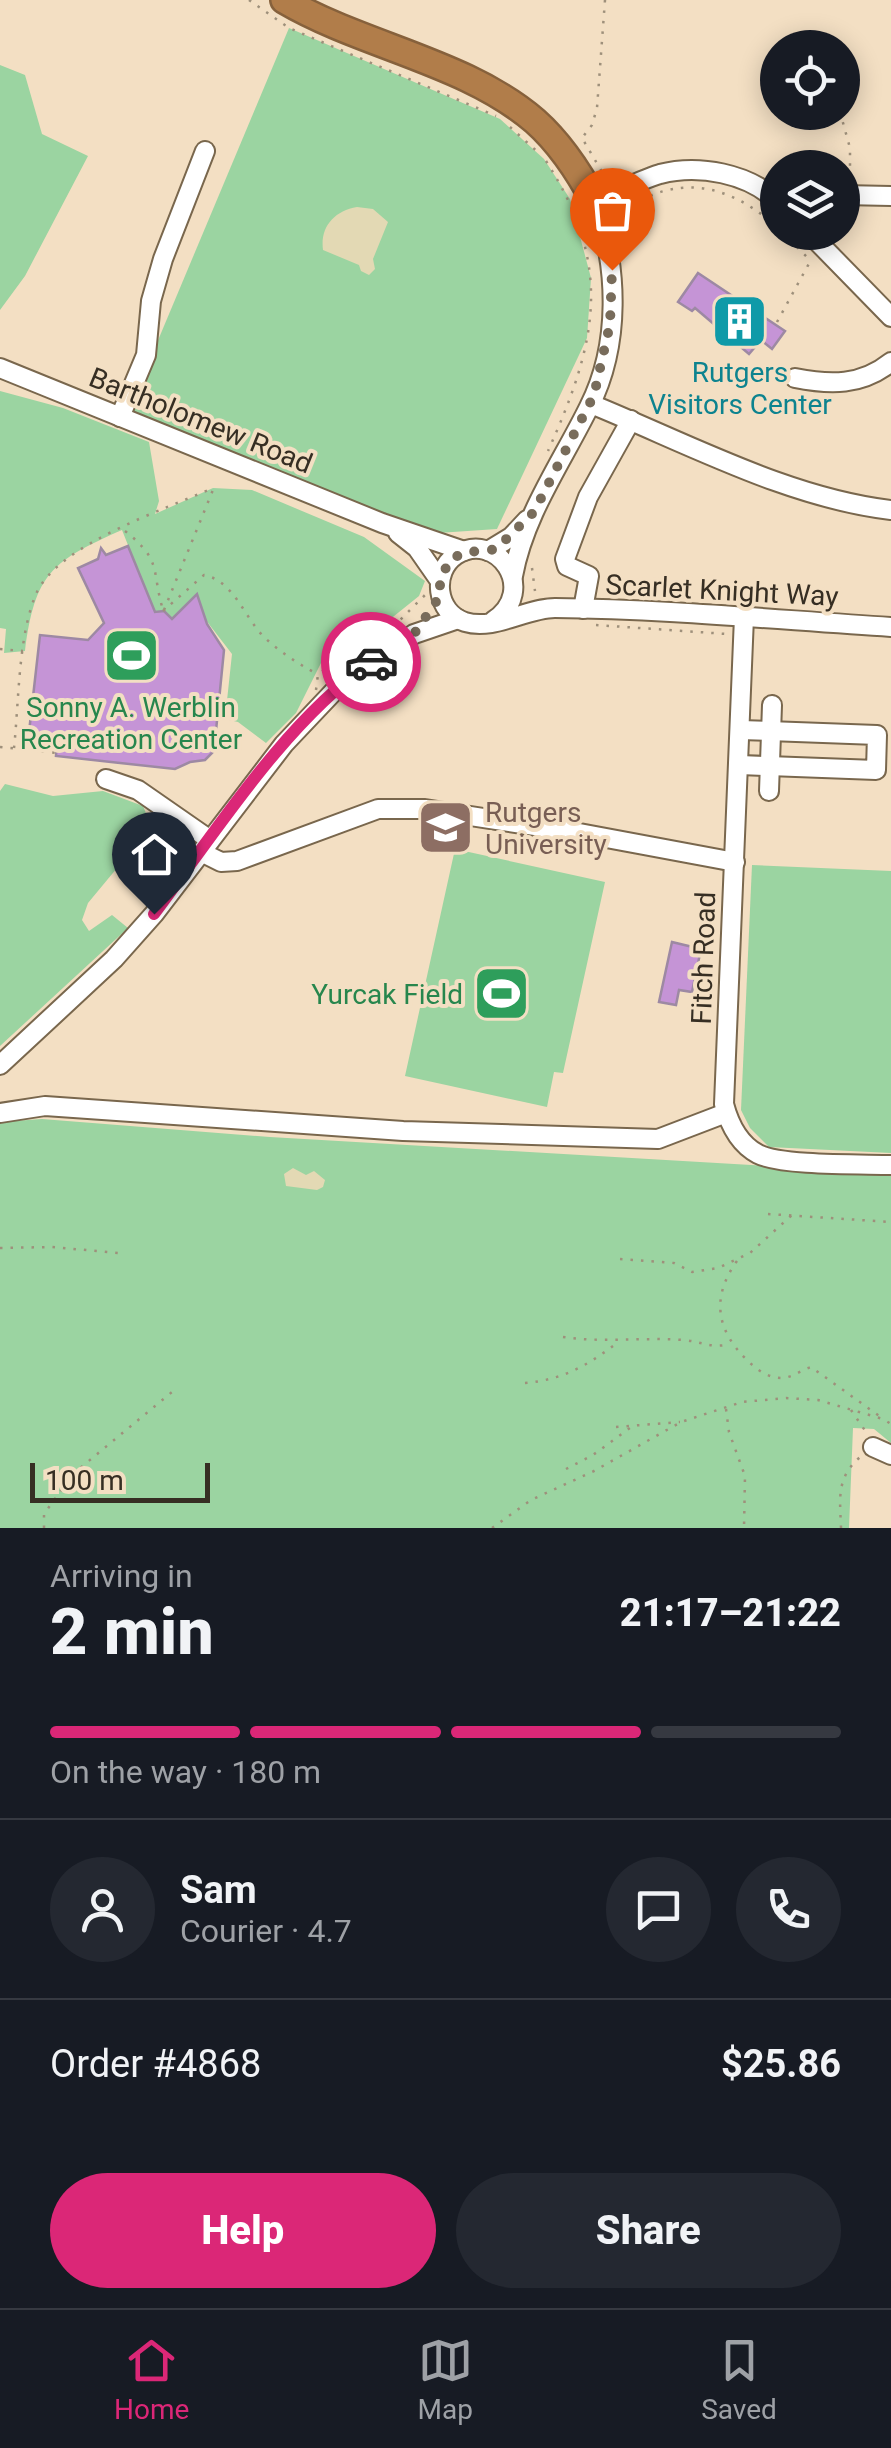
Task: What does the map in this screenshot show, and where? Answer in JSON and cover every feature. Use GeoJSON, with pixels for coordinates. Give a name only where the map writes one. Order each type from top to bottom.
{"type":"FeatureCollection","features":[{"type":"Feature","properties":{"kind":"highway"},"geometry":{"type":"LineString","coordinates":[[285,0],[504,99],[551,136],[595,202]]}},
{"type":"Feature","properties":{"kind":"street"},"geometry":{"type":"LineString","coordinates":[[120,416],[146,355],[151,301],[163,259],[205,151]]}},
{"type":"Feature","properties":{"kind":"street"},"geometry":{"type":"LineString","coordinates":[[493,621],[508,607],[516,556],[534,512],[591,404],[606,350],[613,298],[607,242],[595,202],[652,177],[683,170],[731,176],[760,190]]}},
{"type":"Feature","properties":{"kind":"street"},"geometry":{"type":"LineString","coordinates":[[860,200],[891,196]]}},
{"type":"Feature","properties":{"kind":"street"},"geometry":{"type":"LineString","coordinates":[[825,250],[891,318]]}},
{"type":"Feature","properties":{"kind":"street"},"geometry":{"type":"LineString","coordinates":[[795,378],[843,383],[868,377],[891,362]]}},
{"type":"Feature","properties":{"kind":"street","name":"Bartholomew Road"},"geometry":{"type":"LineString","coordinates":[[0,368],[382,523],[464,552]]}},
{"type":"Feature","properties":{"kind":"street"},"geometry":{"type":"LineString","coordinates":[[591,404],[802,491],[891,510]]}},
{"type":"Feature","properties":{"kind":"street"},"geometry":{"type":"LineString","coordinates":[[583,617],[589,576],[566,566],[566,559],[588,497],[631,420]]}},
{"type":"Feature","properties":{"kind":"street"},"geometry":{"type":"LineString","coordinates":[[414,634],[449,561],[464,552],[488,551],[511,537],[534,512]]}},
{"type":"Feature","properties":{"kind":"street","name":"Bartholomew Road"},"geometry":{"type":"LineString","coordinates":[[382,523],[417,548],[436,588]]}},
{"type":"Feature","properties":{"kind":"street"},"geometry":{"type":"LineString","coordinates":[[488,551],[501,558],[513,582],[549,608]]}},
{"type":"Feature","properties":{"kind":"street"},"geometry":{"type":"LineString","coordinates":[[436,588],[458,619],[469,624],[549,608]]}},
{"type":"Feature","properties":{"kind":"street","name":"Scarlet Knight Way"},"geometry":{"type":"LineString","coordinates":[[549,608],[583,617],[744,626],[891,627]]}},
{"type":"Feature","properties":{"kind":"street"},"geometry":{"type":"LineString","coordinates":[[0,1065],[114,959],[284,744],[338,687],[414,634],[458,619]]}},
{"type":"Feature","properties":{"kind":"street","name":"Fitch Road"},"geometry":{"type":"LineString","coordinates":[[726,1113],[744,626]]}},
{"type":"Feature","properties":{"kind":"street"},"geometry":{"type":"LineString","coordinates":[[769,791],[772,705]]}},
{"type":"Feature","properties":{"kind":"street"},"geometry":{"type":"LineString","coordinates":[[740,765],[876,770],[877,752],[877,735],[741,730]]}},
{"type":"Feature","properties":{"kind":"street"},"geometry":{"type":"LineString","coordinates":[[106,779],[138,790],[221,862],[238,861],[378,810],[425,809],[735,862]]}},
{"type":"Feature","properties":{"kind":"street"},"geometry":{"type":"LineString","coordinates":[[0,1113],[45,1106],[403,1131],[658,1139],[726,1113],[738,1137],[759,1154],[783,1160],[891,1165]]}},
{"type":"Feature","properties":{"kind":"street"},"geometry":{"type":"LineString","coordinates":[[873,1447],[891,1455]]}},
{"type":"Feature","properties":{"kind":"path"},"geometry":{"type":"LineString","coordinates":[[249,0],[289,28],[500,118],[544,158],[570,199],[588,252],[591,278],[589,322],[576,381],[547,452]]}},
{"type":"Feature","properties":{"kind":"path"},"geometry":{"type":"LineString","coordinates":[[603,173],[582,138],[597,108],[605,0]]}},
{"type":"Feature","properties":{"kind":"path"},"geometry":{"type":"LineString","coordinates":[[621,208],[662,191],[705,188],[737,198],[760,215]]}},
{"type":"Feature","properties":{"kind":"path"},"geometry":{"type":"LineString","coordinates":[[800,250],[810,260]]}},
{"type":"Feature","properties":{"kind":"path"},"geometry":{"type":"LineString","coordinates":[[777,322],[816,253]]}},
{"type":"Feature","properties":{"kind":"path"},"geometry":{"type":"LineString","coordinates":[[148,394],[173,426]]}},
{"type":"Feature","properties":{"kind":"path"},"geometry":{"type":"LineString","coordinates":[[14,748],[25,651],[36,595],[46,576],[78,549],[214,486],[163,611]]}},
{"type":"Feature","properties":{"kind":"path"},"geometry":{"type":"LineString","coordinates":[[122,529],[146,549],[154,562],[163,611]]}},
{"type":"Feature","properties":{"kind":"path"},"geometry":{"type":"LineString","coordinates":[[532,568],[535,591]]}},
{"type":"Feature","properties":{"kind":"path"},"geometry":{"type":"LineString","coordinates":[[163,611],[195,581],[204,575],[212,577],[223,582],[260,633],[280,652],[318,674]]}},
{"type":"Feature","properties":{"kind":"path"},"geometry":{"type":"LineString","coordinates":[[318,674],[394,626],[436,588]]}},
{"type":"Feature","properties":{"kind":"path"},"geometry":{"type":"LineString","coordinates":[[583,617],[744,626]]}},
{"type":"Feature","properties":{"kind":"path"},"geometry":{"type":"LineString","coordinates":[[0,648],[25,651]]}},
{"type":"Feature","properties":{"kind":"path"},"geometry":{"type":"LineString","coordinates":[[315,698],[318,674]]}},
{"type":"Feature","properties":{"kind":"path"},"geometry":{"type":"LineString","coordinates":[[0,747],[56,753]]}},
{"type":"Feature","properties":{"kind":"path"},"geometry":{"type":"LineString","coordinates":[[768,1214],[891,1222]]}},
{"type":"Feature","properties":{"kind":"path"},"geometry":{"type":"LineString","coordinates":[[792,1215],[737,1261],[724,1281],[718,1310],[721,1324],[731,1344],[756,1369],[774,1378],[786,1378],[811,1367],[819,1370],[891,1424]]}},
{"type":"Feature","properties":{"kind":"path"},"geometry":{"type":"LineString","coordinates":[[0,1248],[52,1247],[119,1253]]}},
{"type":"Feature","properties":{"kind":"path"},"geometry":{"type":"LineString","coordinates":[[620,1258],[674,1263],[692,1272],[737,1261]]}},
{"type":"Feature","properties":{"kind":"path"},"geometry":{"type":"LineString","coordinates":[[562,1337],[619,1342],[683,1340],[712,1348],[731,1344]]}},
{"type":"Feature","properties":{"kind":"path"},"geometry":{"type":"LineString","coordinates":[[525,1383],[558,1378],[586,1366],[619,1342]]}},
{"type":"Feature","properties":{"kind":"path"},"geometry":{"type":"LineString","coordinates":[[44,1528],[44,1514],[73,1474],[172,1392]]}},
{"type":"Feature","properties":{"kind":"path"},"geometry":{"type":"LineString","coordinates":[[492,1528],[531,1500],[594,1471],[681,1422],[742,1402],[818,1400],[883,1419]]}},
{"type":"Feature","properties":{"kind":"path"},"geometry":{"type":"LineString","coordinates":[[726,1408],[729,1432],[745,1476],[744,1528]]}},
{"type":"Feature","properties":{"kind":"path"},"geometry":{"type":"LineString","coordinates":[[841,1528],[845,1470],[873,1447],[850,1409]]}},
{"type":"Feature","properties":{"kind":"path"},"geometry":{"type":"LineString","coordinates":[[616,1427],[681,1422]]}},
{"type":"Feature","properties":{"kind":"path"},"geometry":{"type":"LineString","coordinates":[[566,1469],[594,1455],[634,1425]]}},
{"type":"Feature","properties":{"kind":"green space"},"geometry":{"type":"Polygon","coordinates":[[[289,28],[500,119],[544,159],[570,199],[591,278],[587,338],[497,529],[438,533],[125,419],[289,28]]]}},
{"type":"Feature","properties":{"kind":"green space"},"geometry":{"type":"Polygon","coordinates":[[[0,65],[25,75],[42,134],[88,156],[25,276],[0,310],[0,65]]]}},
{"type":"Feature","properties":{"kind":"green space"},"geometry":{"type":"Polygon","coordinates":[[[0,391],[63,408],[149,442],[159,501],[155,514],[213,488],[252,490],[364,537],[425,581],[419,596],[368,637],[322,661],[296,713],[266,743],[238,722],[225,719],[232,654],[205,619],[197,596],[169,622],[145,613],[149,598],[122,530],[79,551],[51,573],[35,604],[25,651],[4,653],[6,629],[0,628],[0,391]]]}},
{"type":"Feature","properties":{"kind":"green space"},"geometry":{"type":"Polygon","coordinates":[[[5,784],[53,796],[103,791],[143,806],[160,847],[127,856],[88,903],[82,920],[89,931],[112,915],[128,928],[0,1046],[0,791],[5,784]]]}},
{"type":"Feature","properties":{"kind":"green space","name":"Yurcak Field"},"geometry":{"type":"Polygon","coordinates":[[[455,849],[605,882],[563,1073],[554,1072],[547,1107],[405,1076],[455,849]]]}},
{"type":"Feature","properties":{"kind":"green space"},"geometry":{"type":"Polygon","coordinates":[[[752,865],[891,871],[891,1153],[769,1147],[750,1128],[741,1110],[752,865]]]}},
{"type":"Feature","properties":{"kind":"green space"},"geometry":{"type":"Polygon","coordinates":[[[42,1119],[270,1137],[891,1173],[891,1443],[874,1429],[853,1428],[849,1528],[0,1528],[0,1122],[42,1119]]]}},
{"type":"Feature","properties":{"kind":"sand"},"geometry":{"type":"Polygon","coordinates":[[[357,207],[373,209],[388,222],[373,259],[375,269],[369,275],[359,265],[323,250],[330,221],[357,207]]]}},
{"type":"Feature","properties":{"kind":"sand"},"geometry":{"type":"Polygon","coordinates":[[[293,1168],[306,1175],[314,1171],[325,1180],[323,1187],[317,1190],[286,1186],[284,1174],[293,1168]]]}},
{"type":"Feature","properties":{"kind":"building","name":"Rutgers Visitors Center"},"geometry":{"type":"Polygon","coordinates":[[[698,273],[785,331],[772,349],[761,340],[749,354],[695,308],[692,311],[678,302],[698,273]]]}},
{"type":"Feature","properties":{"kind":"building","name":"Sonny A. Werblin Recreation Center"},"geometry":{"type":"Polygon","coordinates":[[[128,546],[155,612],[164,611],[172,619],[197,594],[207,624],[224,650],[214,751],[205,760],[175,769],[56,756],[57,744],[28,741],[40,635],[88,640],[104,623],[78,568],[98,559],[101,548],[106,555],[128,546]]]}},
{"type":"Feature","properties":{"kind":"building"},"geometry":{"type":"Polygon","coordinates":[[[672,942],[701,949],[692,992],[679,990],[676,1005],[659,1002],[672,942]]]}},
{"type":"Feature","properties":{"kind":"way so far"},"geometry":{"type":"LineString","coordinates":[[371,662],[414,634],[440,596],[440,581],[449,561],[464,552],[497,548],[534,512],[594,395],[610,324],[612,270]]}},
{"type":"Feature","properties":{"kind":"place","name":"Rutgers Visitors Center"},"geometry":{"type":"Point","coordinates":[740,321]}},
{"type":"Feature","properties":{"kind":"place","name":"Sonny A. Werblin Recreation Center"},"geometry":{"type":"Point","coordinates":[131,656]}},
{"type":"Feature","properties":{"kind":"place","name":"Rutgers University"},"geometry":{"type":"Point","coordinates":[446,828]}},
{"type":"Feature","properties":{"kind":"place","name":"Yurcak Field"},"geometry":{"type":"Point","coordinates":[502,994]}},
{"type":"Feature","properties":{"kind":"route"},"geometry":{"type":"LineString","coordinates":[[154,914],[284,744],[338,687],[371,662]]}}]}
